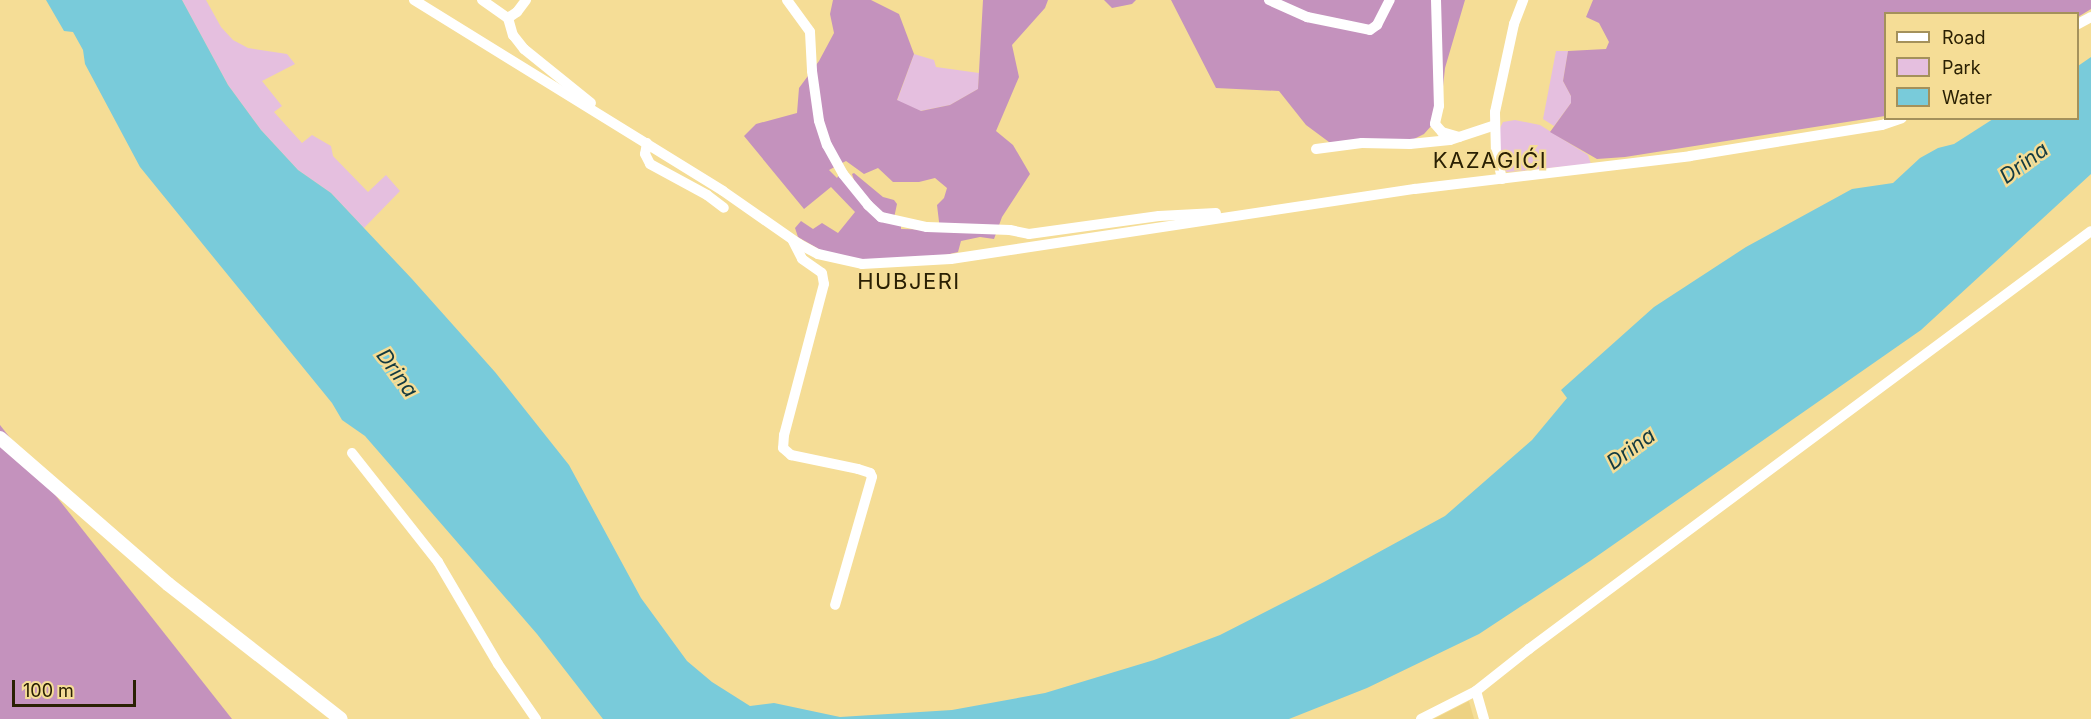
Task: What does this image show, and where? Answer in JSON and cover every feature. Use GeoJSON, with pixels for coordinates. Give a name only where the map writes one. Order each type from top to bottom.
{"type":"FeatureCollection","features":[{"type":"Feature","properties":{"kind":"main road"},"geometry":{"type":"LineString","coordinates":[[0,438],[54,488],[261,659],[341,719]]}},
{"type":"Feature","properties":{"kind":"street"},"geometry":{"type":"LineString","coordinates":[[414,0],[723,191],[793,240],[818,254],[862,264],[951,259],[1502,179],[1690,156],[1882,125],[1896,120]]}},
{"type":"Feature","properties":{"kind":"street"},"geometry":{"type":"LineString","coordinates":[[482,0],[508,18],[513,35],[524,49],[597,107],[598,114]]}},
{"type":"Feature","properties":{"kind":"street"},"geometry":{"type":"LineString","coordinates":[[508,18],[518,12],[526,0]]}},
{"type":"Feature","properties":{"kind":"street"},"geometry":{"type":"LineString","coordinates":[[787,0],[810,32],[812,71],[819,121],[827,145],[843,174],[881,217],[927,227],[995,229],[1029,234],[1159,216],[1202,213],[1252,214]]}},
{"type":"Feature","properties":{"kind":"street"},"geometry":{"type":"LineString","coordinates":[[1269,0],[1306,17],[1370,30],[1377,25],[1390,0]]}},
{"type":"Feature","properties":{"kind":"street"},"geometry":{"type":"LineString","coordinates":[[1436,0],[1440,106],[1435,124],[1442,132],[1459,137]]}},
{"type":"Feature","properties":{"kind":"street"},"geometry":{"type":"LineString","coordinates":[[1502,179],[1496,154],[1495,112],[1504,68],[1523,0]]}},
{"type":"Feature","properties":{"kind":"street"},"geometry":{"type":"LineString","coordinates":[[1316,149],[1362,142],[1410,144],[1459,137],[1496,125]]}},
{"type":"Feature","properties":{"kind":"street"},"geometry":{"type":"LineString","coordinates":[[647,143],[645,154],[650,164],[707,195],[724,208]]}},
{"type":"Feature","properties":{"kind":"street"},"geometry":{"type":"LineString","coordinates":[[1421,719],[1476,691],[1529,649],[2091,231]]}},
{"type":"Feature","properties":{"kind":"street"},"geometry":{"type":"LineString","coordinates":[[793,240],[802,259],[822,273],[824,284],[784,435],[783,448],[791,455],[858,469],[872,476],[836,605]]}},
{"type":"Feature","properties":{"kind":"street"},"geometry":{"type":"LineString","coordinates":[[352,453],[438,562],[498,664],[536,719]]}},
{"type":"Feature","properties":{"kind":"street"},"geometry":{"type":"LineString","coordinates":[[1476,691],[1484,719]]}},
{"type":"Feature","properties":{"kind":"shaded area"},"geometry":{"type":"Polygon","coordinates":[[[833,0],[871,0],[899,14],[914,54],[897,100],[921,111],[950,105],[978,89],[983,0],[1048,0],[1045,8],[1012,45],[1019,77],[996,131],[1013,145],[1030,174],[1002,217],[994,239],[980,237],[961,241],[958,252],[941,256],[865,261],[824,252],[798,237],[795,228],[801,221],[813,229],[822,223],[838,233],[855,212],[831,187],[804,209],[744,136],[756,124],[797,113],[799,88],[819,61],[834,33],[830,14],[833,0]],[[846,161],[829,170],[837,178],[839,175],[854,180],[852,174],[854,173],[883,197],[894,200],[897,204],[894,218],[901,219],[901,229],[940,230],[937,205],[944,198],[947,188],[935,178],[919,182],[893,182],[878,168],[864,174],[846,161]]]}},
{"type":"Feature","properties":{"kind":"shaded area"},"geometry":{"type":"Polygon","coordinates":[[[1104,0],[1136,0],[1132,4],[1112,8],[1104,0]]]}},
{"type":"Feature","properties":{"kind":"shaded area"},"geometry":{"type":"Polygon","coordinates":[[[1171,0],[1465,0],[1445,68],[1442,96],[1432,125],[1424,134],[1408,142],[1358,145],[1329,142],[1306,125],[1279,91],[1216,88],[1171,0]]]}},
{"type":"Feature","properties":{"kind":"shaded area"},"geometry":{"type":"Polygon","coordinates":[[[1593,0],[2091,0],[2091,9],[2079,16],[2079,12],[1884,12],[1884,116],[1625,157],[1597,159],[1550,132],[1571,103],[1571,96],[1563,81],[1568,51],[1606,49],[1609,42],[1599,23],[1586,17],[1593,0]]]}},
{"type":"Feature","properties":{"kind":"shaded area"},"geometry":{"type":"Polygon","coordinates":[[[0,425],[232,719],[0,719],[0,425]]]}},
{"type":"Feature","properties":{"kind":"shaded area"},"geometry":{"type":"Polygon","coordinates":[[[1469,701],[1474,719],[1434,719],[1469,701]]]}},
{"type":"Feature","properties":{"kind":"green space"},"geometry":{"type":"Polygon","coordinates":[[[182,0],[206,0],[221,27],[233,40],[248,48],[287,54],[295,64],[262,81],[282,106],[274,112],[302,143],[312,135],[331,146],[333,156],[368,192],[386,175],[400,191],[364,228],[331,193],[298,170],[261,130],[228,85],[182,0]]]}},
{"type":"Feature","properties":{"kind":"green space"},"geometry":{"type":"Polygon","coordinates":[[[1556,51],[1568,51],[1563,81],[1571,96],[1571,103],[1554,126],[1543,119],[1556,51]]]}},
{"type":"Feature","properties":{"kind":"green space"},"geometry":{"type":"Polygon","coordinates":[[[914,54],[934,60],[936,67],[979,73],[978,89],[950,105],[920,111],[897,101],[914,54]]]}},
{"type":"Feature","properties":{"kind":"green space"},"geometry":{"type":"Polygon","coordinates":[[[1515,120],[1540,125],[1588,155],[1591,164],[1507,172],[1502,168],[1500,157],[1500,128],[1503,122],[1515,120]]]}},
{"type":"Feature","properties":{"kind":"water","name":"Drina"},"geometry":{"type":"Polygon","coordinates":[[[46,0],[182,0],[228,85],[261,130],[298,170],[331,193],[412,279],[495,372],[569,465],[641,598],[687,661],[712,682],[750,706],[774,703],[840,717],[952,710],[1045,693],[1154,660],[1220,635],[1324,582],[1445,516],[1532,440],[1567,398],[1561,390],[1654,307],[1746,247],[1852,189],[1893,183],[1920,158],[1938,148],[1954,144],[1991,120],[2079,120],[2079,65],[2091,57],[2091,174],[1921,330],[1590,561],[1479,634],[1367,688],[1289,719],[603,719],[537,634],[365,436],[342,420],[332,403],[140,167],[85,64],[83,50],[73,32],[64,31],[46,0]]]}},
{"type":"Feature","properties":{"kind":"district","name":"KAZAGIĆI"},"geometry":{"type":"Point","coordinates":[1490,161]}},
{"type":"Feature","properties":{"kind":"district","name":"HUBJERI"},"geometry":{"type":"Point","coordinates":[909,282]}}]}
